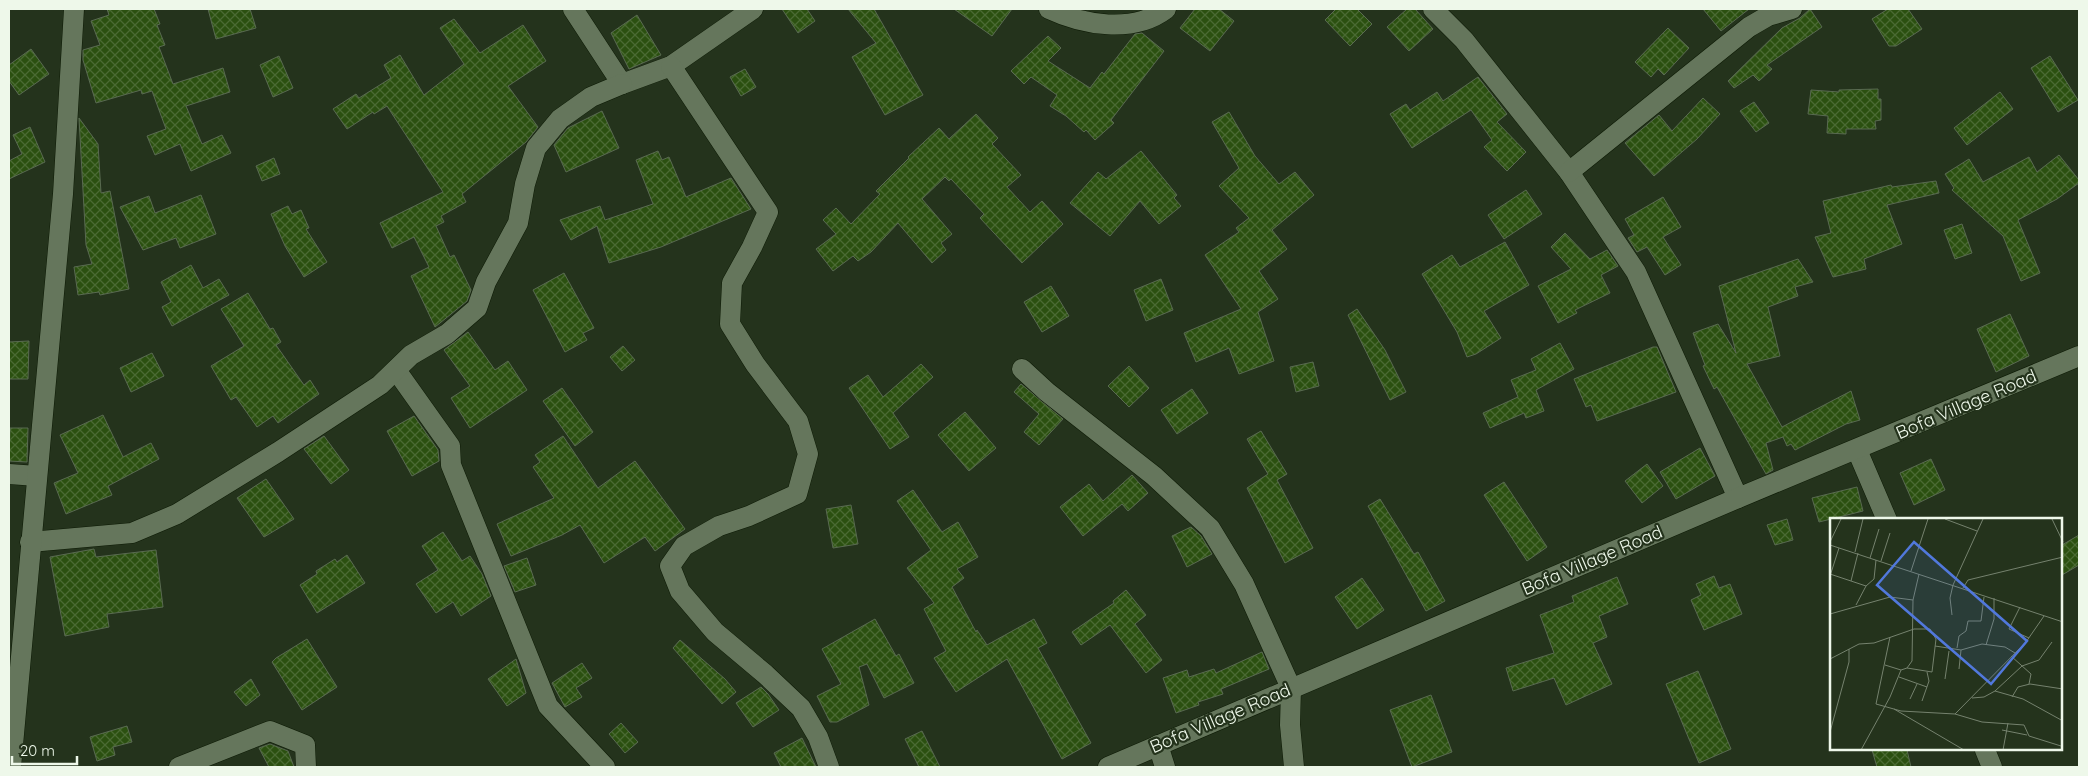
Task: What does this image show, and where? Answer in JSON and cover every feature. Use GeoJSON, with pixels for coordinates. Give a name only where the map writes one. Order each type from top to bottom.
{"type":"FeatureCollection","features":[{"type":"Feature","properties":{"kind":"street"},"geometry":{"type":"LineString","coordinates":[[11,767],[63,194],[74,9]]}},
{"type":"Feature","properties":{"kind":"street"},"geometry":{"type":"LineString","coordinates":[[573,9],[622,84]]}},
{"type":"Feature","properties":{"kind":"street"},"geometry":{"type":"LineString","coordinates":[[1049,9],[1068,18],[1098,25],[1136,22],[1166,9]]}},
{"type":"Feature","properties":{"kind":"street"},"geometry":{"type":"LineString","coordinates":[[1434,9],[1464,40],[1569,172],[1636,272],[1738,498]]}},
{"type":"Feature","properties":{"kind":"street"},"geometry":{"type":"LineString","coordinates":[[1569,172],[1749,27],[1768,16],[1792,9]]}},
{"type":"Feature","properties":{"kind":"street"},"geometry":{"type":"LineString","coordinates":[[30,542],[132,533],[177,514],[380,386],[411,355],[447,334],[476,308],[486,282],[518,223],[524,184],[536,148],[560,119],[591,97],[672,66],[748,10]]}},
{"type":"Feature","properties":{"kind":"street"},"geometry":{"type":"LineString","coordinates":[[672,66],[768,212],[752,247],[732,282],[730,324],[755,364],[798,421],[808,454],[797,494],[749,516],[719,526],[684,546],[670,566],[680,591],[715,632],[801,708],[818,737],[829,767]]}},
{"type":"Feature","properties":{"kind":"street","name":"Bofa Village Road"},"geometry":{"type":"LineString","coordinates":[[1108,767],[1738,498],[2079,356]]}},
{"type":"Feature","properties":{"kind":"street"},"geometry":{"type":"LineString","coordinates":[[1022,369],[1047,392],[1154,476],[1210,528],[1244,584],[1290,688],[1290,726],[1294,767]]}},
{"type":"Feature","properties":{"kind":"street"},"geometry":{"type":"LineString","coordinates":[[396,370],[450,446],[451,465],[548,706],[605,767]]}},
{"type":"Feature","properties":{"kind":"street"},"geometry":{"type":"LineString","coordinates":[[1857,450],[1885,518]]}},
{"type":"Feature","properties":{"kind":"street"},"geometry":{"type":"LineString","coordinates":[[9,474],[37,476]]}},
{"type":"Feature","properties":{"kind":"street"},"geometry":{"type":"LineString","coordinates":[[179,767],[270,731],[306,746],[306,767]]}},
{"type":"Feature","properties":{"kind":"street"},"geometry":{"type":"LineString","coordinates":[[1158,745],[1165,767]]}},
{"type":"Feature","properties":{"kind":"street"},"geometry":{"type":"LineString","coordinates":[[1985,751],[1992,767]]}},
{"type":"Feature","properties":{"kind":"building"},"geometry":{"type":"Polygon","coordinates":[[[107,9],[154,9],[160,24],[157,25],[165,45],[159,47],[173,84],[223,68],[230,92],[186,106],[202,144],[222,135],[231,153],[191,171],[180,144],[155,155],[147,136],[166,129],[152,91],[142,94],[141,90],[96,103],[83,60],[83,50],[100,45],[91,21],[109,15],[107,9]]]}},
{"type":"Feature","properties":{"kind":"building"},"geometry":{"type":"Polygon","coordinates":[[[208,9],[250,9],[256,28],[216,39],[208,9]]]}},
{"type":"Feature","properties":{"kind":"building"},"geometry":{"type":"Polygon","coordinates":[[[782,9],[807,9],[815,21],[798,33],[782,9]]]}},
{"type":"Feature","properties":{"kind":"building"},"geometry":{"type":"Polygon","coordinates":[[[848,9],[874,9],[923,95],[885,115],[852,57],[876,43],[848,9]]]}},
{"type":"Feature","properties":{"kind":"building"},"geometry":{"type":"Polygon","coordinates":[[[954,9],[1012,9],[992,36],[954,9]]]}},
{"type":"Feature","properties":{"kind":"building"},"geometry":{"type":"Polygon","coordinates":[[[1195,9],[1219,9],[1234,21],[1210,51],[1180,28],[1195,9]]]}},
{"type":"Feature","properties":{"kind":"building"},"geometry":{"type":"Polygon","coordinates":[[[1336,9],[1357,9],[1372,24],[1350,46],[1325,20],[1336,9]]]}},
{"type":"Feature","properties":{"kind":"building"},"geometry":{"type":"Polygon","coordinates":[[[1407,9],[1415,9],[1433,29],[1409,51],[1387,27],[1407,9]]]}},
{"type":"Feature","properties":{"kind":"building"},"geometry":{"type":"Polygon","coordinates":[[[1703,9],[1749,9],[1721,31],[1703,9]]]}},
{"type":"Feature","properties":{"kind":"building"},"geometry":{"type":"Polygon","coordinates":[[[1810,9],[1822,27],[1767,65],[1772,69],[1759,81],[1753,75],[1734,88],[1728,81],[1782,28],[1800,18],[1810,9]]]}},
{"type":"Feature","properties":{"kind":"building"},"geometry":{"type":"Polygon","coordinates":[[[1888,9],[1908,9],[1922,29],[1896,46],[1889,46],[1872,19],[1888,9]]]}},
{"type":"Feature","properties":{"kind":"building"},"geometry":{"type":"Polygon","coordinates":[[[637,15],[661,55],[629,69],[611,33],[637,15]]]}},
{"type":"Feature","properties":{"kind":"building"},"geometry":{"type":"Polygon","coordinates":[[[454,19],[480,53],[523,25],[546,61],[508,86],[538,127],[526,142],[462,194],[466,202],[441,216],[444,222],[436,226],[450,257],[454,255],[471,290],[467,301],[435,327],[411,276],[429,267],[414,237],[392,248],[380,223],[443,192],[387,106],[374,114],[373,112],[347,129],[333,109],[356,94],[359,98],[391,78],[384,65],[400,55],[424,95],[464,64],[440,28],[454,19]]]}},
{"type":"Feature","properties":{"kind":"building"},"geometry":{"type":"Polygon","coordinates":[[[1668,28],[1689,48],[1664,75],[1658,69],[1651,77],[1635,62],[1668,28]]]}},
{"type":"Feature","properties":{"kind":"building"},"geometry":{"type":"Polygon","coordinates":[[[1142,33],[1164,51],[1111,120],[1114,123],[1095,140],[1086,130],[1084,132],[1066,116],[1050,106],[1057,95],[1031,77],[1024,84],[1011,71],[1048,36],[1061,48],[1048,61],[1090,88],[1102,72],[1104,74],[1135,34],[1142,33]]]}},
{"type":"Feature","properties":{"kind":"building"},"geometry":{"type":"Polygon","coordinates":[[[31,49],[49,74],[19,95],[9,81],[9,65],[31,49]]]}},
{"type":"Feature","properties":{"kind":"building"},"geometry":{"type":"Polygon","coordinates":[[[279,56],[293,88],[273,97],[260,65],[279,56]]]}},
{"type":"Feature","properties":{"kind":"building"},"geometry":{"type":"Polygon","coordinates":[[[2050,56],[2078,100],[2058,112],[2031,68],[2050,56]]]}},
{"type":"Feature","properties":{"kind":"building"},"geometry":{"type":"Polygon","coordinates":[[[745,69],[756,87],[741,96],[730,77],[745,69]]]}},
{"type":"Feature","properties":{"kind":"building"},"geometry":{"type":"Polygon","coordinates":[[[1478,77],[1507,114],[1497,122],[1526,152],[1507,171],[1484,147],[1492,140],[1471,110],[1412,148],[1390,114],[1406,104],[1410,110],[1437,92],[1443,101],[1478,77]]]}},
{"type":"Feature","properties":{"kind":"building"},"geometry":{"type":"Polygon","coordinates":[[[1878,89],[1878,99],[1881,99],[1881,120],[1875,121],[1876,129],[1846,129],[1846,134],[1827,133],[1828,116],[1808,114],[1811,90],[1839,92],[1839,90],[1878,89]]]}},
{"type":"Feature","properties":{"kind":"building"},"geometry":{"type":"Polygon","coordinates":[[[2000,92],[2013,109],[1967,145],[1954,128],[2000,92]]]}},
{"type":"Feature","properties":{"kind":"building"},"geometry":{"type":"Polygon","coordinates":[[[1703,98],[1720,114],[1697,139],[1654,176],[1625,143],[1659,115],[1672,131],[1703,98]]]}},
{"type":"Feature","properties":{"kind":"building"},"geometry":{"type":"Polygon","coordinates":[[[1754,102],[1769,123],[1756,132],[1740,111],[1754,102]]]}},
{"type":"Feature","properties":{"kind":"building"},"geometry":{"type":"Polygon","coordinates":[[[602,111],[619,148],[566,172],[554,145],[568,128],[602,111]]]}},
{"type":"Feature","properties":{"kind":"building"},"geometry":{"type":"Polygon","coordinates":[[[1229,112],[1255,156],[1279,184],[1295,172],[1314,195],[1272,230],[1287,249],[1259,271],[1278,299],[1258,312],[1274,361],[1239,374],[1229,348],[1196,362],[1184,333],[1241,309],[1205,255],[1239,232],[1236,228],[1249,218],[1219,186],[1239,168],[1212,122],[1229,112]]]}},
{"type":"Feature","properties":{"kind":"building"},"geometry":{"type":"Polygon","coordinates":[[[976,114],[998,138],[992,144],[1021,175],[1007,187],[1030,212],[1042,201],[1063,224],[1022,263],[980,218],[984,214],[951,179],[949,181],[945,177],[922,199],[952,234],[941,243],[946,250],[932,263],[898,223],[871,252],[858,261],[853,256],[833,271],[816,249],[836,234],[823,220],[836,208],[851,224],[880,194],[876,191],[939,128],[949,139],[976,114]]]}},
{"type":"Feature","properties":{"kind":"building"},"geometry":{"type":"Polygon","coordinates":[[[79,118],[98,144],[101,193],[110,191],[129,289],[100,295],[99,292],[78,295],[74,267],[92,264],[86,245],[79,118]]]}},
{"type":"Feature","properties":{"kind":"building"},"geometry":{"type":"Polygon","coordinates":[[[30,127],[45,162],[9,179],[9,161],[22,154],[13,135],[30,127]]]}},
{"type":"Feature","properties":{"kind":"building"},"geometry":{"type":"Polygon","coordinates":[[[658,151],[662,160],[669,157],[686,197],[731,178],[751,209],[661,247],[609,263],[597,226],[571,240],[560,220],[600,206],[605,220],[653,204],[636,160],[658,151]]]}},
{"type":"Feature","properties":{"kind":"building"},"geometry":{"type":"Polygon","coordinates":[[[1141,151],[1177,195],[1174,198],[1181,206],[1159,224],[1140,201],[1110,236],[1070,203],[1098,172],[1106,179],[1141,151]]]}},
{"type":"Feature","properties":{"kind":"building"},"geometry":{"type":"Polygon","coordinates":[[[2059,155],[2079,180],[2079,183],[2057,199],[2018,220],[2040,273],[2021,281],[2003,236],[1952,190],[1954,188],[1945,174],[1969,159],[1983,182],[2029,157],[2037,172],[2059,155]]]}},
{"type":"Feature","properties":{"kind":"building"},"geometry":{"type":"Polygon","coordinates":[[[274,158],[280,174],[262,181],[256,166],[274,158]]]}},
{"type":"Feature","properties":{"kind":"building"},"geometry":{"type":"Polygon","coordinates":[[[1936,181],[1939,193],[1887,205],[1902,244],[1864,259],[1866,269],[1833,277],[1815,237],[1831,233],[1823,201],[1891,185],[1892,187],[1936,181]]]}},
{"type":"Feature","properties":{"kind":"building"},"geometry":{"type":"Polygon","coordinates":[[[1526,190],[1542,214],[1504,239],[1488,215],[1526,190]]]}},
{"type":"Feature","properties":{"kind":"building"},"geometry":{"type":"Polygon","coordinates":[[[201,195],[216,234],[180,248],[176,238],[143,250],[120,207],[149,196],[155,213],[201,195]]]}},
{"type":"Feature","properties":{"kind":"building"},"geometry":{"type":"Polygon","coordinates":[[[1663,197],[1681,227],[1663,237],[1681,265],[1665,275],[1647,247],[1637,252],[1628,238],[1634,235],[1625,219],[1663,197]]]}},
{"type":"Feature","properties":{"kind":"building"},"geometry":{"type":"Polygon","coordinates":[[[288,206],[292,214],[301,210],[309,228],[306,229],[327,262],[304,277],[285,246],[271,214],[288,206]]]}},
{"type":"Feature","properties":{"kind":"building"},"geometry":{"type":"Polygon","coordinates":[[[1962,224],[1972,253],[1955,259],[1944,230],[1962,224]]]}},
{"type":"Feature","properties":{"kind":"building"},"geometry":{"type":"Polygon","coordinates":[[[1565,233],[1590,259],[1607,250],[1618,266],[1601,275],[1610,293],[1575,310],[1577,313],[1558,323],[1538,286],[1571,269],[1551,247],[1565,233]]]}},
{"type":"Feature","properties":{"kind":"building"},"geometry":{"type":"Polygon","coordinates":[[[1505,242],[1529,285],[1484,311],[1501,338],[1476,354],[1467,357],[1457,332],[1422,274],[1452,255],[1460,267],[1505,242]]]}},
{"type":"Feature","properties":{"kind":"building"},"geometry":{"type":"Polygon","coordinates":[[[1798,259],[1813,282],[1795,287],[1798,296],[1768,307],[1780,356],[1747,364],[1782,427],[1851,391],[1860,420],[1846,424],[1795,450],[1791,444],[1787,446],[1783,437],[1766,443],[1773,470],[1766,474],[1717,387],[1714,389],[1703,366],[1705,365],[1693,333],[1718,324],[1736,353],[1719,286],[1798,259]]]}},
{"type":"Feature","properties":{"kind":"building"},"geometry":{"type":"Polygon","coordinates":[[[191,265],[203,288],[219,279],[229,295],[172,326],[162,307],[171,302],[161,282],[191,265]]]}},
{"type":"Feature","properties":{"kind":"building"},"geometry":{"type":"Polygon","coordinates":[[[564,273],[594,328],[583,333],[587,340],[565,352],[533,290],[564,273]]]}},
{"type":"Feature","properties":{"kind":"building"},"geometry":{"type":"Polygon","coordinates":[[[1161,279],[1173,310],[1146,321],[1134,290],[1161,279]]]}},
{"type":"Feature","properties":{"kind":"building"},"geometry":{"type":"Polygon","coordinates":[[[1051,286],[1069,316],[1042,332],[1024,302],[1051,286]]]}},
{"type":"Feature","properties":{"kind":"building"},"geometry":{"type":"Polygon","coordinates":[[[248,293],[270,329],[273,328],[281,342],[276,345],[304,385],[310,380],[319,394],[278,423],[273,416],[257,427],[236,397],[231,400],[211,366],[244,346],[221,309],[248,293]]]}},
{"type":"Feature","properties":{"kind":"building"},"geometry":{"type":"Polygon","coordinates":[[[1357,309],[1385,350],[1406,392],[1390,400],[1348,315],[1357,309]]]}},
{"type":"Feature","properties":{"kind":"building"},"geometry":{"type":"Polygon","coordinates":[[[2010,314],[2029,356],[1996,372],[1977,329],[2010,314]]]}},
{"type":"Feature","properties":{"kind":"building"},"geometry":{"type":"Polygon","coordinates":[[[468,332],[495,370],[508,361],[527,390],[470,428],[451,398],[470,386],[444,350],[468,332]]]}},
{"type":"Feature","properties":{"kind":"building"},"geometry":{"type":"Polygon","coordinates":[[[29,341],[28,379],[9,379],[9,342],[29,341]]]}},
{"type":"Feature","properties":{"kind":"building"},"geometry":{"type":"Polygon","coordinates":[[[1560,343],[1574,369],[1536,390],[1544,411],[1526,418],[1524,413],[1490,428],[1483,413],[1518,397],[1511,380],[1536,370],[1531,359],[1560,343]]]}},
{"type":"Feature","properties":{"kind":"building"},"geometry":{"type":"Polygon","coordinates":[[[623,346],[635,360],[622,371],[610,357],[623,346]]]}},
{"type":"Feature","properties":{"kind":"building"},"geometry":{"type":"Polygon","coordinates":[[[1657,347],[1676,392],[1597,421],[1591,405],[1586,407],[1574,379],[1657,347]]]}},
{"type":"Feature","properties":{"kind":"building"},"geometry":{"type":"Polygon","coordinates":[[[152,353],[164,376],[131,392],[120,368],[152,353]]]}},
{"type":"Feature","properties":{"kind":"building"},"geometry":{"type":"Polygon","coordinates":[[[1313,362],[1319,386],[1296,392],[1290,367],[1313,362]]]}},
{"type":"Feature","properties":{"kind":"building"},"geometry":{"type":"Polygon","coordinates":[[[921,364],[933,377],[893,413],[909,437],[890,449],[849,388],[868,375],[883,397],[921,364]]]}},
{"type":"Feature","properties":{"kind":"building"},"geometry":{"type":"Polygon","coordinates":[[[1129,366],[1149,388],[1129,407],[1108,386],[1129,366]]]}},
{"type":"Feature","properties":{"kind":"building"},"geometry":{"type":"Polygon","coordinates":[[[1021,384],[1063,419],[1039,445],[1024,432],[1039,414],[1014,392],[1021,384]]]}},
{"type":"Feature","properties":{"kind":"building"},"geometry":{"type":"Polygon","coordinates":[[[562,388],[593,432],[575,446],[543,401],[562,388]]]}},
{"type":"Feature","properties":{"kind":"building"},"geometry":{"type":"Polygon","coordinates":[[[1192,389],[1208,413],[1177,434],[1161,410],[1192,389]]]}},
{"type":"Feature","properties":{"kind":"building"},"geometry":{"type":"Polygon","coordinates":[[[965,412],[996,448],[969,471],[938,435],[965,412]]]}},
{"type":"Feature","properties":{"kind":"building"},"geometry":{"type":"Polygon","coordinates":[[[103,415],[123,457],[151,443],[159,459],[108,486],[112,495],[66,514],[54,483],[78,473],[60,435],[103,415]]]}},
{"type":"Feature","properties":{"kind":"building"},"geometry":{"type":"Polygon","coordinates":[[[414,416],[438,450],[439,461],[412,476],[387,431],[414,416]]]}},
{"type":"Feature","properties":{"kind":"building"},"geometry":{"type":"Polygon","coordinates":[[[10,428],[28,428],[27,462],[9,461],[10,428]]]}},
{"type":"Feature","properties":{"kind":"building"},"geometry":{"type":"Polygon","coordinates":[[[1261,431],[1287,474],[1277,480],[1313,548],[1285,563],[1247,488],[1268,474],[1247,439],[1261,431]]]}},
{"type":"Feature","properties":{"kind":"building"},"geometry":{"type":"Polygon","coordinates":[[[324,436],[349,470],[331,484],[304,449],[324,436]]]}},
{"type":"Feature","properties":{"kind":"building"},"geometry":{"type":"Polygon","coordinates":[[[563,436],[598,488],[635,461],[685,529],[655,551],[645,537],[604,563],[580,525],[562,535],[511,556],[497,524],[554,498],[533,467],[540,462],[535,455],[563,436]]]}},
{"type":"Feature","properties":{"kind":"building"},"geometry":{"type":"Polygon","coordinates":[[[1700,448],[1715,476],[1676,499],[1660,472],[1700,448]]]}},
{"type":"Feature","properties":{"kind":"building"},"geometry":{"type":"Polygon","coordinates":[[[1931,459],[1945,490],[1914,505],[1900,473],[1931,459]]]}},
{"type":"Feature","properties":{"kind":"building"},"geometry":{"type":"Polygon","coordinates":[[[1647,464],[1663,486],[1642,503],[1625,481],[1647,464]]]}},
{"type":"Feature","properties":{"kind":"building"},"geometry":{"type":"Polygon","coordinates":[[[1132,475],[1148,493],[1128,511],[1122,504],[1083,536],[1060,507],[1089,484],[1103,501],[1132,475]]]}},
{"type":"Feature","properties":{"kind":"building"},"geometry":{"type":"Polygon","coordinates":[[[266,479],[294,519],[264,537],[237,498],[266,479]]]}},
{"type":"Feature","properties":{"kind":"building"},"geometry":{"type":"Polygon","coordinates":[[[1504,482],[1547,547],[1527,561],[1484,495],[1504,482]]]}},
{"type":"Feature","properties":{"kind":"building"},"geometry":{"type":"Polygon","coordinates":[[[1857,487],[1863,511],[1819,522],[1812,498],[1857,487]]]}},
{"type":"Feature","properties":{"kind":"building"},"geometry":{"type":"Polygon","coordinates":[[[913,490],[942,532],[958,522],[978,557],[957,569],[964,578],[952,587],[976,632],[977,630],[987,645],[1034,619],[1047,643],[1038,648],[1091,743],[1062,759],[1007,659],[956,692],[934,658],[946,651],[924,609],[934,603],[907,568],[931,550],[897,501],[913,490]]]}},
{"type":"Feature","properties":{"kind":"building"},"geometry":{"type":"Polygon","coordinates":[[[1380,499],[1414,554],[1418,552],[1445,601],[1426,611],[1368,506],[1380,499]]]}},
{"type":"Feature","properties":{"kind":"building"},"geometry":{"type":"Polygon","coordinates":[[[851,505],[858,544],[833,548],[826,509],[851,505]]]}},
{"type":"Feature","properties":{"kind":"building"},"geometry":{"type":"Polygon","coordinates":[[[1787,519],[1793,540],[1775,545],[1767,525],[1787,519]]]}},
{"type":"Feature","properties":{"kind":"building"},"geometry":{"type":"Polygon","coordinates":[[[1191,527],[1201,536],[1212,554],[1187,567],[1172,536],[1191,527]]]}},
{"type":"Feature","properties":{"kind":"building"},"geometry":{"type":"Polygon","coordinates":[[[443,532],[462,561],[470,556],[482,574],[491,596],[461,616],[453,602],[436,613],[416,584],[438,570],[422,546],[443,532]]]}},
{"type":"Feature","properties":{"kind":"building"},"geometry":{"type":"Polygon","coordinates":[[[2079,535],[2079,565],[2063,574],[2063,544],[2079,535]]]}},
{"type":"Feature","properties":{"kind":"building"},"geometry":{"type":"Polygon","coordinates":[[[94,549],[96,557],[156,550],[163,607],[107,614],[109,627],[65,636],[50,557],[94,549]]]}},
{"type":"Feature","properties":{"kind":"building"},"geometry":{"type":"Polygon","coordinates":[[[347,555],[365,583],[317,613],[300,585],[317,574],[316,571],[335,559],[337,562],[347,555]]]}},
{"type":"Feature","properties":{"kind":"building"},"geometry":{"type":"Polygon","coordinates":[[[527,558],[536,585],[515,592],[504,566],[527,558]]]}},
{"type":"Feature","properties":{"kind":"building"},"geometry":{"type":"Polygon","coordinates":[[[1714,576],[1719,588],[1730,584],[1742,614],[1704,630],[1691,600],[1701,595],[1696,584],[1714,576]]]}},
{"type":"Feature","properties":{"kind":"building"},"geometry":{"type":"Polygon","coordinates":[[[1617,577],[1628,604],[1599,616],[1607,637],[1593,643],[1612,684],[1566,705],[1554,678],[1513,691],[1506,668],[1554,653],[1540,615],[1574,602],[1572,596],[1617,577]]]}},
{"type":"Feature","properties":{"kind":"building"},"geometry":{"type":"Polygon","coordinates":[[[1362,578],[1384,610],[1357,629],[1335,597],[1362,578]]]}},
{"type":"Feature","properties":{"kind":"building"},"geometry":{"type":"Polygon","coordinates":[[[1126,590],[1146,615],[1135,624],[1162,660],[1146,673],[1110,625],[1081,645],[1072,632],[1114,603],[1113,601],[1126,590]]]}},
{"type":"Feature","properties":{"kind":"building"},"geometry":{"type":"Polygon","coordinates":[[[875,619],[896,656],[899,654],[914,683],[884,698],[867,664],[859,667],[869,705],[837,722],[830,722],[817,696],[841,684],[822,649],[875,619]]]}},
{"type":"Feature","properties":{"kind":"building"},"geometry":{"type":"Polygon","coordinates":[[[307,639],[337,687],[302,710],[272,662],[307,639]]]}},
{"type":"Feature","properties":{"kind":"building"},"geometry":{"type":"Polygon","coordinates":[[[680,640],[725,679],[736,692],[722,704],[673,648],[680,640]]]}},
{"type":"Feature","properties":{"kind":"building"},"geometry":{"type":"Polygon","coordinates":[[[1262,652],[1269,669],[1221,689],[1223,694],[1198,702],[1199,705],[1176,713],[1163,678],[1187,670],[1189,677],[1214,669],[1216,673],[1262,652]]]}},
{"type":"Feature","properties":{"kind":"building"},"geometry":{"type":"Polygon","coordinates":[[[516,659],[526,693],[507,706],[488,679],[516,659]]]}},
{"type":"Feature","properties":{"kind":"building"},"geometry":{"type":"Polygon","coordinates":[[[582,663],[592,678],[576,688],[582,697],[565,707],[552,683],[582,663]]]}},
{"type":"Feature","properties":{"kind":"building"},"geometry":{"type":"Polygon","coordinates":[[[1698,671],[1731,749],[1699,763],[1666,684],[1698,671]]]}},
{"type":"Feature","properties":{"kind":"building"},"geometry":{"type":"Polygon","coordinates":[[[251,679],[260,695],[246,706],[234,692],[251,679]]]}},
{"type":"Feature","properties":{"kind":"building"},"geometry":{"type":"Polygon","coordinates":[[[761,687],[779,710],[753,727],[736,703],[761,687]]]}},
{"type":"Feature","properties":{"kind":"building"},"geometry":{"type":"Polygon","coordinates":[[[1431,695],[1452,752],[1412,767],[1390,710],[1431,695]]]}},
{"type":"Feature","properties":{"kind":"building"},"geometry":{"type":"Polygon","coordinates":[[[621,723],[638,742],[625,753],[609,734],[621,723]]]}},
{"type":"Feature","properties":{"kind":"building"},"geometry":{"type":"Polygon","coordinates":[[[127,726],[132,742],[113,747],[115,755],[97,761],[90,737],[127,726]]]}},
{"type":"Feature","properties":{"kind":"building"},"geometry":{"type":"Polygon","coordinates":[[[922,731],[940,767],[919,767],[905,739],[922,731]]]}},
{"type":"Feature","properties":{"kind":"building"},"geometry":{"type":"Polygon","coordinates":[[[802,738],[816,767],[781,767],[774,753],[802,738]]]}},
{"type":"Feature","properties":{"kind":"building"},"geometry":{"type":"Polygon","coordinates":[[[270,744],[288,751],[294,767],[269,767],[259,748],[270,744]]]}},
{"type":"Feature","properties":{"kind":"building"},"geometry":{"type":"Polygon","coordinates":[[[1872,751],[1907,751],[1911,767],[1877,767],[1872,751]]]}}]}
